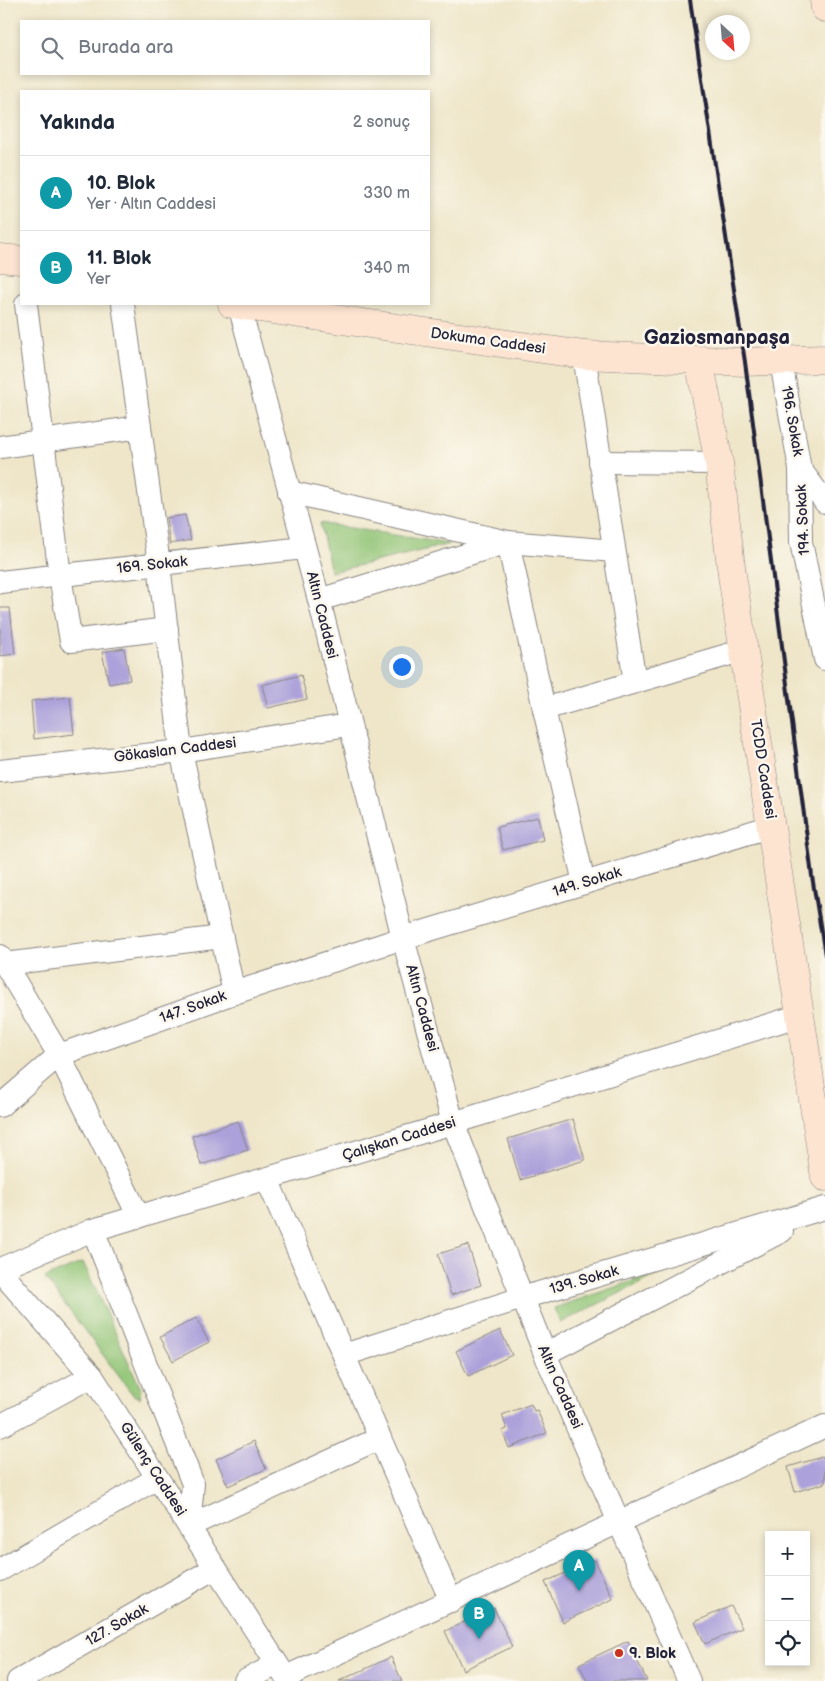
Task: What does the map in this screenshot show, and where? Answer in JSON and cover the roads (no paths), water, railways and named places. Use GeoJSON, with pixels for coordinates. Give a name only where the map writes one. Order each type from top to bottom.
{"type":"FeatureCollection","features":[{"type":"Feature","properties":{"kind":"main road"},"geometry":{"type":"LineString","coordinates":[[824,0],[825,8]]}},
{"type":"Feature","properties":{"kind":"main road"},"geometry":{"type":"LineString","coordinates":[[0,258],[20,261]]}},
{"type":"Feature","properties":{"kind":"main road","name":"Dokuma Caddesi"},"geometry":{"type":"LineString","coordinates":[[243,305],[584,355],[745,362],[825,359]]}},
{"type":"Feature","properties":{"kind":"main road","name":"TCDD Caddesi"},"geometry":{"type":"LineString","coordinates":[[699,360],[719,463],[732,575],[825,1178]]}},
{"type":"Feature","properties":{"kind":"street"},"geometry":{"type":"LineString","coordinates":[[26,305],[60,576],[71,641],[167,629]]}},
{"type":"Feature","properties":{"kind":"street"},"geometry":{"type":"LineString","coordinates":[[123,305],[159,564],[181,751],[234,992]]}},
{"type":"Feature","properties":{"kind":"street","name":"Altın Caddesi"},"geometry":{"type":"LineString","coordinates":[[236,305],[319,600],[403,938],[453,1123],[522,1298],[689,1681]]}},
{"type":"Feature","properties":{"kind":"street"},"geometry":{"type":"LineString","coordinates":[[584,355],[635,682]]}},
{"type":"Feature","properties":{"kind":"street","name":"196. Sokak"},"geometry":{"type":"LineString","coordinates":[[781,362],[800,469],[825,502]]}},
{"type":"Feature","properties":{"kind":"street"},"geometry":{"type":"LineString","coordinates":[[0,447],[140,426]]}},
{"type":"Feature","properties":{"kind":"street"},"geometry":{"type":"LineString","coordinates":[[600,462],[719,463]]}},
{"type":"Feature","properties":{"kind":"street","name":"194. Sokak"},"geometry":{"type":"LineString","coordinates":[[800,469],[801,542],[825,659]]}},
{"type":"Feature","properties":{"kind":"street"},"geometry":{"type":"LineString","coordinates":[[289,492],[508,542],[614,550]]}},
{"type":"Feature","properties":{"kind":"street"},"geometry":{"type":"LineString","coordinates":[[319,600],[508,542]]}},
{"type":"Feature","properties":{"kind":"street"},"geometry":{"type":"LineString","coordinates":[[508,542],[584,883]]}},
{"type":"Feature","properties":{"kind":"street","name":"169. Sokak"},"geometry":{"type":"LineString","coordinates":[[0,582],[304,548]]}},
{"type":"Feature","properties":{"kind":"street"},"geometry":{"type":"LineString","coordinates":[[544,710],[744,650]]}},
{"type":"Feature","properties":{"kind":"street","name":"Gökaslan Caddesi"},"geometry":{"type":"LineString","coordinates":[[0,771],[181,751],[349,725]]}},
{"type":"Feature","properties":{"kind":"street","name":"149. Sokak"},"geometry":{"type":"LineString","coordinates":[[403,938],[772,826]]}},
{"type":"Feature","properties":{"kind":"street"},"geometry":{"type":"LineString","coordinates":[[139,1217],[59,1055],[2,960],[222,937]]}},
{"type":"Feature","properties":{"kind":"street","name":"147. Sokak"},"geometry":{"type":"LineString","coordinates":[[0,1106],[59,1055],[234,992],[403,938]]}},
{"type":"Feature","properties":{"kind":"street","name":"Çalışkan Caddesi"},"geometry":{"type":"LineString","coordinates":[[0,1270],[93,1230],[453,1123],[801,1014]]}},
{"type":"Feature","properties":{"kind":"street"},"geometry":{"type":"LineString","coordinates":[[267,1179],[451,1601]]}},
{"type":"Feature","properties":{"kind":"street","name":"139. Sokak"},"geometry":{"type":"LineString","coordinates":[[344,1355],[522,1298],[825,1209]]}},
{"type":"Feature","properties":{"kind":"street","name":"139. Sokak"},"geometry":{"type":"LineString","coordinates":[[546,1354],[825,1209]]}},
{"type":"Feature","properties":{"kind":"street"},"geometry":{"type":"LineString","coordinates":[[93,1230],[194,1484],[189,1526]]}},
{"type":"Feature","properties":{"kind":"street","name":"Gülenç Caddesi"},"geometry":{"type":"LineString","coordinates":[[0,1270],[92,1376],[284,1674]]}},
{"type":"Feature","properties":{"kind":"street"},"geometry":{"type":"LineString","coordinates":[[0,1426],[92,1376]]}},
{"type":"Feature","properties":{"kind":"street"},"geometry":{"type":"LineString","coordinates":[[245,1681],[284,1674],[451,1601],[825,1426]]}},
{"type":"Feature","properties":{"kind":"street"},"geometry":{"type":"LineString","coordinates":[[189,1526],[380,1438]]}},
{"type":"Feature","properties":{"kind":"street"},"geometry":{"type":"LineString","coordinates":[[3,1560],[157,1478]]}},
{"type":"Feature","properties":{"kind":"street","name":"127. Sokak"},"geometry":{"type":"LineString","coordinates":[[18,1681],[215,1568]]}},
{"type":"Feature","properties":{"kind":"railway"},"geometry":{"type":"LineString","coordinates":[[690,0],[745,362],[812,876],[825,955]]}},
{"type":"Feature","properties":{"kind":"place","name":"10. Blok"},"geometry":{"type":"Point","coordinates":[579,1591]}},
{"type":"Feature","properties":{"kind":"place","name":"11. Blok"},"geometry":{"type":"Point","coordinates":[479,1639]}},
{"type":"Feature","properties":{"kind":"place","name":"9. Blok"},"geometry":{"type":"Point","coordinates":[619,1653]}},
{"type":"Feature","properties":{"kind":"district","name":"Gaziosmanpaşa"},"geometry":{"type":"Point","coordinates":[717,338]}}]}
